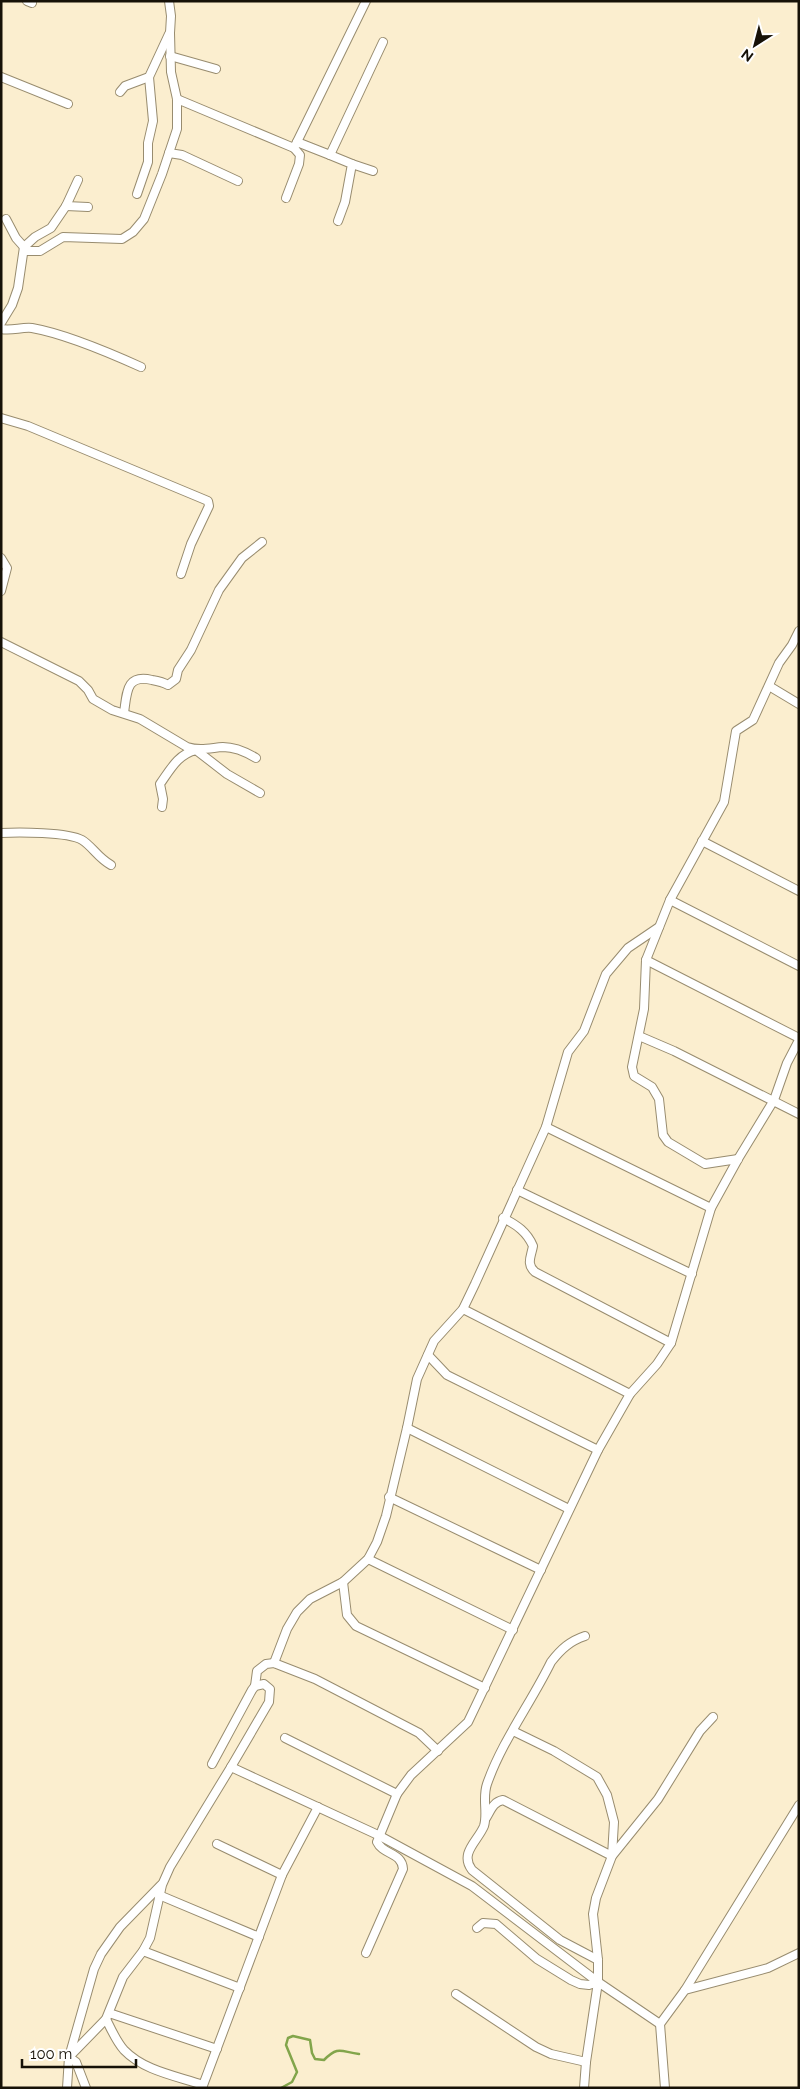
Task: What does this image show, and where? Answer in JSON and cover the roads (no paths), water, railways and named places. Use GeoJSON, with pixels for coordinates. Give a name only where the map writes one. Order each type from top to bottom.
{"type":"FeatureCollection","features":[{"type":"Feature","properties":{"kind":"street"},"geometry":{"type":"LineString","coordinates":[[6,218],[24,249],[40,251],[63,237],[122,239],[133,232],[144,219],[177,129],[177,99],[173,85],[170,56],[171,16],[169,1]]}},
{"type":"Feature","properties":{"kind":"street"},"geometry":{"type":"LineString","coordinates":[[286,198],[299,164],[300,155],[296,145],[366,1]]}},
{"type":"Feature","properties":{"kind":"street"},"geometry":{"type":"LineString","coordinates":[[137,194],[148,162],[148,143],[153,120],[149,77],[170,33]]}},
{"type":"Feature","properties":{"kind":"street"},"geometry":{"type":"LineString","coordinates":[[330,155],[383,42]]}},
{"type":"Feature","properties":{"kind":"street"},"geometry":{"type":"LineString","coordinates":[[170,56],[216,69]]}},
{"type":"Feature","properties":{"kind":"street"},"geometry":{"type":"LineString","coordinates":[[1,77],[68,104]]}},
{"type":"Feature","properties":{"kind":"street"},"geometry":{"type":"LineString","coordinates":[[120,92],[125,86],[149,77]]}},
{"type":"Feature","properties":{"kind":"street"},"geometry":{"type":"LineString","coordinates":[[177,99],[296,145],[330,155],[372,171]]}},
{"type":"Feature","properties":{"kind":"street"},"geometry":{"type":"LineString","coordinates":[[169,153],[182,155],[238,181]]}},
{"type":"Feature","properties":{"kind":"street"},"geometry":{"type":"LineString","coordinates":[[338,221],[346,202],[352,164]]}},
{"type":"Feature","properties":{"kind":"street"},"geometry":{"type":"LineString","coordinates":[[1,323],[12,305],[18,288],[24,249],[35,237],[52,228],[66,206],[78,180]]}},
{"type":"Feature","properties":{"kind":"street"},"geometry":{"type":"LineString","coordinates":[[66,206],[88,207]]}},
{"type":"Feature","properties":{"kind":"street"},"geometry":{"type":"LineString","coordinates":[[1,329],[12,330],[19,327],[49,333],[141,367]]}},
{"type":"Feature","properties":{"kind":"street"},"geometry":{"type":"LineString","coordinates":[[1,418],[28,426],[208,501],[209,506],[191,544],[181,574]]}},
{"type":"Feature","properties":{"kind":"street"},"geometry":{"type":"LineString","coordinates":[[124,713],[127,695],[132,682],[137,678],[168,685],[176,679],[178,670],[219,590],[242,558],[262,542]]}},
{"type":"Feature","properties":{"kind":"street"},"geometry":{"type":"LineString","coordinates":[[1,558],[7,568],[7,576],[1,591]]}},
{"type":"Feature","properties":{"kind":"street"},"geometry":{"type":"LineString","coordinates":[[738,1159],[705,1164],[668,1142],[664,1135],[659,1099],[652,1087],[634,1076],[632,1067],[644,1009],[646,960],[670,900],[724,802],[736,731],[753,720],[779,662],[792,645],[799,631]]}},
{"type":"Feature","properties":{"kind":"street"},"geometry":{"type":"LineString","coordinates":[[1,642],[79,681],[88,690],[93,699],[112,710],[140,719],[196,750],[227,774],[260,793]]}},
{"type":"Feature","properties":{"kind":"street"},"geometry":{"type":"LineString","coordinates":[[769,686],[799,704]]}},
{"type":"Feature","properties":{"kind":"street"},"geometry":{"type":"LineString","coordinates":[[162,807],[164,799],[160,784],[178,760],[187,752],[230,748],[245,752],[256,758]]}},
{"type":"Feature","properties":{"kind":"street"},"geometry":{"type":"LineString","coordinates":[[1,833],[21,831],[60,835],[82,840],[102,860],[111,865]]}},
{"type":"Feature","properties":{"kind":"street"},"geometry":{"type":"LineString","coordinates":[[702,841],[799,891]]}},
{"type":"Feature","properties":{"kind":"street"},"geometry":{"type":"LineString","coordinates":[[670,900],[799,966]]}},
{"type":"Feature","properties":{"kind":"street"},"geometry":{"type":"LineString","coordinates":[[274,1663],[297,1612],[310,1599],[343,1582],[368,1559],[377,1542],[407,1428],[417,1379],[434,1341],[463,1309],[546,1127],[568,1052],[584,1031],[606,974],[628,948],[659,928]]}},
{"type":"Feature","properties":{"kind":"street"},"geometry":{"type":"LineString","coordinates":[[366,1953],[403,1869],[403,1863],[400,1858],[378,1844],[378,1836],[397,1794],[411,1775],[468,1722],[514,1630],[568,1509],[598,1450],[630,1394],[657,1364],[671,1343],[711,1208],[774,1100],[787,1063],[799,1039],[646,960]]}},
{"type":"Feature","properties":{"kind":"street"},"geometry":{"type":"LineString","coordinates":[[639,1036],[674,1051],[799,1114]]}},
{"type":"Feature","properties":{"kind":"street"},"geometry":{"type":"LineString","coordinates":[[546,1127],[711,1208]]}},
{"type":"Feature","properties":{"kind":"street"},"geometry":{"type":"LineString","coordinates":[[517,1190],[692,1274]]}},
{"type":"Feature","properties":{"kind":"street"},"geometry":{"type":"LineString","coordinates":[[503,1218],[516,1225],[530,1238],[533,1246],[529,1262],[530,1267],[535,1272],[671,1343]]}},
{"type":"Feature","properties":{"kind":"street"},"geometry":{"type":"LineString","coordinates":[[463,1309],[630,1394]]}},
{"type":"Feature","properties":{"kind":"street"},"geometry":{"type":"LineString","coordinates":[[428,1355],[447,1375],[598,1450]]}},
{"type":"Feature","properties":{"kind":"street"},"geometry":{"type":"LineString","coordinates":[[407,1428],[568,1509]]}},
{"type":"Feature","properties":{"kind":"street"},"geometry":{"type":"LineString","coordinates":[[389,1498],[541,1570]]}},
{"type":"Feature","properties":{"kind":"street"},"geometry":{"type":"LineString","coordinates":[[368,1559],[514,1630]]}},
{"type":"Feature","properties":{"kind":"street"},"geometry":{"type":"LineString","coordinates":[[343,1582],[347,1615],[356,1626],[485,1688]]}},
{"type":"Feature","properties":{"kind":"street"},"geometry":{"type":"LineString","coordinates":[[485,1820],[484,1796],[487,1784],[513,1731],[555,1657],[570,1641],[585,1636]]}},
{"type":"Feature","properties":{"kind":"street"},"geometry":{"type":"LineString","coordinates":[[212,1764],[255,1686],[257,1671],[266,1664],[274,1663],[316,1679],[419,1733],[438,1751]]}},
{"type":"Feature","properties":{"kind":"street"},"geometry":{"type":"LineString","coordinates":[[69,2057],[108,2016],[123,1977],[143,1951],[150,1938],[159,1895],[170,1867],[232,1767],[269,1702],[270,1689],[264,1684],[255,1686]]}},
{"type":"Feature","properties":{"kind":"street"},"geometry":{"type":"LineString","coordinates":[[612,1856],[658,1799],[700,1731],[713,1717]]}},
{"type":"Feature","properties":{"kind":"street"},"geometry":{"type":"LineString","coordinates":[[513,1731],[554,1751],[597,1777],[607,1794],[614,1822],[612,1856],[596,1898],[593,1914],[598,1960],[598,1982],[584,2088]]}},
{"type":"Feature","properties":{"kind":"street"},"geometry":{"type":"LineString","coordinates":[[285,1738],[397,1794]]}},
{"type":"Feature","properties":{"kind":"street"},"geometry":{"type":"LineString","coordinates":[[232,1767],[378,1836],[472,1886],[598,1982],[660,2024]]}},
{"type":"Feature","properties":{"kind":"street"},"geometry":{"type":"LineString","coordinates":[[598,1960],[560,1940],[472,1870],[467,1860],[468,1852],[483,1827],[492,1806],[497,1801],[503,1800],[612,1856]]}},
{"type":"Feature","properties":{"kind":"street"},"geometry":{"type":"LineString","coordinates":[[664,2088],[660,2024],[685,1990],[799,1805]]}},
{"type":"Feature","properties":{"kind":"street"},"geometry":{"type":"LineString","coordinates":[[108,2016],[123,2048],[133,2058],[157,2070],[203,2086],[282,1875],[318,1807]]}},
{"type":"Feature","properties":{"kind":"street"},"geometry":{"type":"LineString","coordinates":[[217,1844],[282,1875]]}},
{"type":"Feature","properties":{"kind":"street"},"geometry":{"type":"LineString","coordinates":[[67,2088],[69,2057],[94,1969],[101,1954],[120,1927],[162,1885]]}},
{"type":"Feature","properties":{"kind":"street"},"geometry":{"type":"LineString","coordinates":[[159,1895],[259,1937]]}},
{"type":"Feature","properties":{"kind":"street"},"geometry":{"type":"LineString","coordinates":[[477,1928],[483,1923],[496,1924],[537,1959],[570,1980],[589,1985],[598,1982]]}},
{"type":"Feature","properties":{"kind":"street"},"geometry":{"type":"LineString","coordinates":[[143,1951],[240,1988]]}},
{"type":"Feature","properties":{"kind":"street"},"geometry":{"type":"LineString","coordinates":[[685,1990],[768,1968],[799,1953]]}},
{"type":"Feature","properties":{"kind":"street"},"geometry":{"type":"LineString","coordinates":[[456,1994],[536,2047],[551,2054],[586,2062]]}},
{"type":"Feature","properties":{"kind":"street"},"geometry":{"type":"LineString","coordinates":[[108,2016],[217,2050]]}},
{"type":"Feature","properties":{"kind":"street"},"geometry":{"type":"LineString","coordinates":[[69,2057],[76,2062],[86,2088]]}},
{"type":"Feature","properties":{"kind":"waterway"},"geometry":{"type":"LineString","coordinates":[[281,2088],[292,2082],[297,2072],[286,2045],[288,2038],[293,2036],[310,2040],[315,2059],[324,2060],[337,2051],[359,2054]]}}]}
